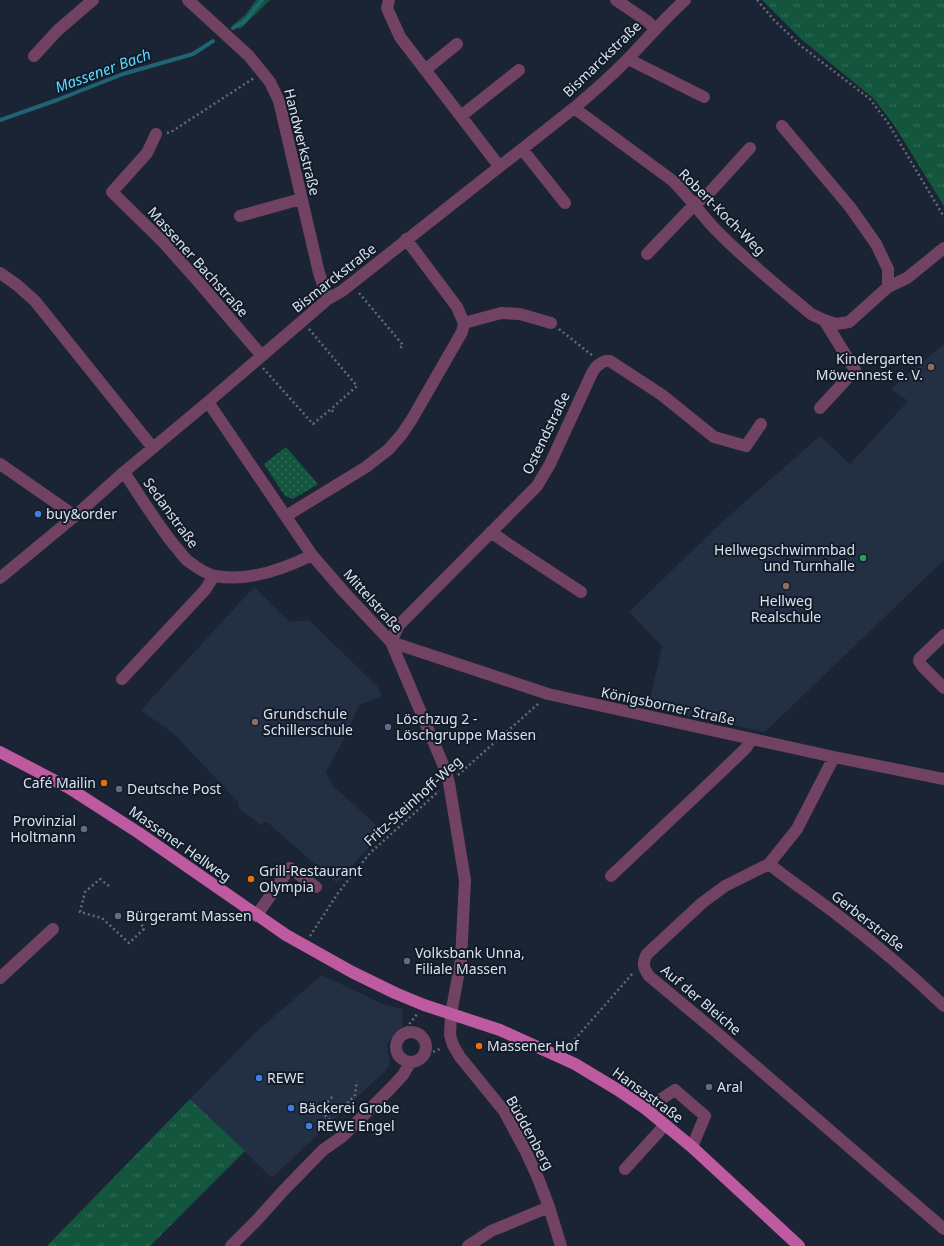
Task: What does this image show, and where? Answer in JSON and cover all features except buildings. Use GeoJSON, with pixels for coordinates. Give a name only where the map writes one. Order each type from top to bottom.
{"type":"FeatureCollection","features":[{"type":"Feature","properties":{"kind":"main road","name":"Massener Hellweg"},"geometry":{"type":"LineString","coordinates":[[0,752],[69,788],[139,833],[256,916],[286,935],[352,972],[395,993],[451,1014]]}},
{"type":"Feature","properties":{"kind":"main road","name":"Hansastraße"},"geometry":{"type":"LineString","coordinates":[[451,1014],[500,1030],[569,1061],[618,1090],[646,1109],[692,1148],[799,1246]]}},
{"type":"Feature","properties":{"kind":"street"},"geometry":{"type":"LineString","coordinates":[[34,56],[58,30],[93,0]]}},
{"type":"Feature","properties":{"kind":"street","name":"Handwerkstraße"},"geometry":{"type":"LineString","coordinates":[[188,0],[249,56],[270,82],[279,101],[319,273],[328,299]]}},
{"type":"Feature","properties":{"kind":"street"},"geometry":{"type":"LineString","coordinates":[[389,0],[387,8],[400,37],[499,166]]}},
{"type":"Feature","properties":{"kind":"street"},"geometry":{"type":"LineString","coordinates":[[616,0],[656,29]]}},
{"type":"Feature","properties":{"kind":"street","name":"Bismarckstraße"},"geometry":{"type":"LineString","coordinates":[[0,578],[75,516],[124,472],[328,299],[351,283],[602,85],[669,14],[685,0]]}},
{"type":"Feature","properties":{"kind":"street"},"geometry":{"type":"LineString","coordinates":[[425,70],[457,44]]}},
{"type":"Feature","properties":{"kind":"street"},"geometry":{"type":"LineString","coordinates":[[628,59],[704,97]]}},
{"type":"Feature","properties":{"kind":"street"},"geometry":{"type":"LineString","coordinates":[[461,116],[519,70]]}},
{"type":"Feature","properties":{"kind":"street","name":"Robert-Koch-Weg"},"geometry":{"type":"LineString","coordinates":[[574,108],[673,181],[715,229],[747,260],[811,314],[824,320],[836,324],[849,322],[888,287],[907,278],[944,248]]}},
{"type":"Feature","properties":{"kind":"street"},"geometry":{"type":"LineString","coordinates":[[782,126],[850,207],[876,244],[888,269],[888,287]]}},
{"type":"Feature","properties":{"kind":"street","name":"Massener Bachstraße"},"geometry":{"type":"LineString","coordinates":[[156,134],[147,153],[112,192],[163,242],[259,358]]}},
{"type":"Feature","properties":{"kind":"street"},"geometry":{"type":"LineString","coordinates":[[647,254],[694,205],[710,192],[750,148]]}},
{"type":"Feature","properties":{"kind":"street"},"geometry":{"type":"LineString","coordinates":[[522,149],[566,203]]}},
{"type":"Feature","properties":{"kind":"street"},"geometry":{"type":"LineString","coordinates":[[240,216],[301,199]]}},
{"type":"Feature","properties":{"kind":"street"},"geometry":{"type":"LineString","coordinates":[[286,516],[366,467],[389,450],[412,419],[462,332],[464,323],[456,307],[406,239]]}},
{"type":"Feature","properties":{"kind":"street"},"geometry":{"type":"LineString","coordinates":[[0,274],[17,285],[35,301],[153,448]]}},
{"type":"Feature","properties":{"kind":"street"},"geometry":{"type":"LineString","coordinates":[[464,323],[501,313],[520,314],[551,322]]}},
{"type":"Feature","properties":{"kind":"street"},"geometry":{"type":"LineString","coordinates":[[820,408],[855,370],[824,320]]}},
{"type":"Feature","properties":{"kind":"street"},"geometry":{"type":"LineString","coordinates":[[601,363],[610,361],[662,395],[714,437],[746,446],[761,424]]}},
{"type":"Feature","properties":{"kind":"street","name":"Ostendstraße"},"geometry":{"type":"LineString","coordinates":[[391,642],[399,625],[537,486],[550,464],[592,373],[601,363]]}},
{"type":"Feature","properties":{"kind":"street","name":"Mittelstraße"},"geometry":{"type":"LineString","coordinates":[[208,402],[312,555],[391,642],[445,769],[449,783],[465,880],[461,960],[451,1014]]}},
{"type":"Feature","properties":{"kind":"street"},"geometry":{"type":"LineString","coordinates":[[0,464],[75,516]]}},
{"type":"Feature","properties":{"kind":"street","name":"Sedanstraße"},"geometry":{"type":"LineString","coordinates":[[124,472],[162,530],[187,561],[214,576],[241,578],[288,566],[312,555]]}},
{"type":"Feature","properties":{"kind":"street"},"geometry":{"type":"LineString","coordinates":[[491,532],[581,592]]}},
{"type":"Feature","properties":{"kind":"street"},"geometry":{"type":"LineString","coordinates":[[122,679],[205,590],[214,576]]}},
{"type":"Feature","properties":{"kind":"street"},"geometry":{"type":"LineString","coordinates":[[944,635],[920,658],[922,666],[944,688]]}},
{"type":"Feature","properties":{"kind":"street","name":"Königsborner Straße"},"geometry":{"type":"LineString","coordinates":[[391,642],[548,694],[834,757],[944,779]]}},
{"type":"Feature","properties":{"kind":"street"},"geometry":{"type":"LineString","coordinates":[[611,876],[746,748],[752,739]]}},
{"type":"Feature","properties":{"kind":"street","name":"Auf der Bleiche"},"geometry":{"type":"LineString","coordinates":[[834,757],[796,829],[769,864],[725,886],[702,903],[647,954],[643,961],[644,967],[649,976],[715,1031],[944,1229]]}},
{"type":"Feature","properties":{"kind":"street","name":"Gerberstraße"},"geometry":{"type":"LineString","coordinates":[[769,864],[834,912],[888,955],[944,1006]]}},
{"type":"Feature","properties":{"kind":"street"},"geometry":{"type":"LineString","coordinates":[[256,916],[290,868],[316,887]]}},
{"type":"Feature","properties":{"kind":"street"},"geometry":{"type":"LineString","coordinates":[[0,978],[53,929]]}},
{"type":"Feature","properties":{"kind":"street","name":"Büddenberg"},"geometry":{"type":"LineString","coordinates":[[451,1014],[450,1035],[453,1045],[460,1057],[504,1111],[525,1150],[549,1207],[561,1246]]}},
{"type":"Feature","properties":{"kind":"street"},"geometry":{"type":"LineString","coordinates":[[415,1032],[420,1034],[426,1044],[424,1056],[415,1062],[410,1063],[405,1061],[397,1054],[396,1042],[405,1033],[415,1032]]}},
{"type":"Feature","properties":{"kind":"street"},"geometry":{"type":"LineString","coordinates":[[237,1244],[284,1190],[323,1150],[343,1136],[404,1075],[410,1063]]}},
{"type":"Feature","properties":{"kind":"street"},"geometry":{"type":"LineString","coordinates":[[646,1109],[675,1090],[705,1116],[692,1148]]}},
{"type":"Feature","properties":{"kind":"street"},"geometry":{"type":"LineString","coordinates":[[624,1169],[665,1125]]}},
{"type":"Feature","properties":{"kind":"street"},"geometry":{"type":"LineString","coordinates":[[468,1246],[491,1231],[549,1207]]}},
{"type":"Feature","properties":{"kind":"path"},"geometry":{"type":"LineString","coordinates":[[758,0],[774,20],[801,46],[870,99],[888,123],[944,217]]}},
{"type":"Feature","properties":{"kind":"path"},"geometry":{"type":"LineString","coordinates":[[156,134],[171,132],[263,72]]}},
{"type":"Feature","properties":{"kind":"path"},"geometry":{"type":"LineString","coordinates":[[351,283],[403,344],[399,349]]}},
{"type":"Feature","properties":{"kind":"path"},"geometry":{"type":"LineString","coordinates":[[259,358],[313,424],[331,409],[357,386],[302,321]]}},
{"type":"Feature","properties":{"kind":"path"},"geometry":{"type":"LineString","coordinates":[[551,322],[601,363]]}},
{"type":"Feature","properties":{"kind":"path"},"geometry":{"type":"LineString","coordinates":[[331,409],[334,413]]}},
{"type":"Feature","properties":{"kind":"path","name":"Fritz-Steinhoff-Weg"},"geometry":{"type":"LineString","coordinates":[[308,938],[338,893],[370,853],[548,694]]}},
{"type":"Feature","properties":{"kind":"path"},"geometry":{"type":"LineString","coordinates":[[109,886],[100,879],[85,892],[80,912],[102,918],[129,943],[144,929],[138,918]]}},
{"type":"Feature","properties":{"kind":"path"},"geometry":{"type":"LineString","coordinates":[[568,1046],[634,972],[644,967]]}},
{"type":"Feature","properties":{"kind":"path"},"geometry":{"type":"LineString","coordinates":[[405,1033],[407,1026],[417,1014]]}},
{"type":"Feature","properties":{"kind":"path"},"geometry":{"type":"LineString","coordinates":[[424,1056],[444,1047]]}},
{"type":"Feature","properties":{"kind":"path"},"geometry":{"type":"LineString","coordinates":[[344,1107],[355,1095],[357,1081]]}},
{"type":"Feature","properties":{"kind":"path"},"geometry":{"type":"LineString","coordinates":[[333,1096],[320,1111],[330,1120],[325,1126],[339,1139]]}},
{"type":"Feature","properties":{"kind":"shaded area","name":"Hellweg Realschule"},"geometry":{"type":"Polygon","coordinates":[[[944,344],[944,560],[765,732],[648,708],[662,646],[629,612],[721,523],[820,436],[850,464],[908,401],[891,389],[944,344]]]}},
{"type":"Feature","properties":{"kind":"shaded area","name":"Grundschule Schillerschule"},"geometry":{"type":"Polygon","coordinates":[[[254,587],[290,622],[309,620],[378,687],[382,696],[359,705],[345,737],[326,772],[332,785],[383,831],[337,883],[267,822],[264,822],[261,825],[238,808],[238,802],[175,735],[141,710],[254,587]]]}},
{"type":"Feature","properties":{"kind":"shaded area"},"geometry":{"type":"Polygon","coordinates":[[[322,975],[385,1005],[402,1009],[403,1026],[387,1044],[390,1064],[385,1071],[272,1178],[190,1099],[255,1033],[322,975]]]}},
{"type":"Feature","properties":{"kind":"green space"},"geometry":{"type":"Polygon","coordinates":[[[256,0],[270,0],[240,29],[233,25],[245,15],[256,0]]]}},
{"type":"Feature","properties":{"kind":"green space"},"geometry":{"type":"Polygon","coordinates":[[[762,0],[944,0],[944,206],[894,125],[873,98],[801,39],[762,0]]]}},
{"type":"Feature","properties":{"kind":"green space"},"geometry":{"type":"Polygon","coordinates":[[[286,447],[318,484],[293,499],[285,496],[264,464],[286,447]]]}},
{"type":"Feature","properties":{"kind":"green space"},"geometry":{"type":"Polygon","coordinates":[[[190,1099],[245,1151],[150,1246],[47,1246],[190,1099]]]}},
{"type":"Feature","properties":{"kind":"waterway","name":"Massener Bach"},"geometry":{"type":"LineString","coordinates":[[233,28],[245,21],[262,0]]}},
{"type":"Feature","properties":{"kind":"waterway","name":"Massener Bach"},"geometry":{"type":"LineString","coordinates":[[0,120],[57,100],[123,74],[193,54],[213,41]]}},
{"type":"Feature","properties":{"kind":"place","name":"Kindergarten Möwennest e. V."},"geometry":{"type":"Point","coordinates":[931,367]}},
{"type":"Feature","properties":{"kind":"place","name":"buy&order"},"geometry":{"type":"Point","coordinates":[38,514]}},
{"type":"Feature","properties":{"kind":"place","name":"Hellwegschwimmbad und Turnhalle"},"geometry":{"type":"Point","coordinates":[863,558]}},
{"type":"Feature","properties":{"kind":"place","name":"Hellweg Realschule"},"geometry":{"type":"Point","coordinates":[786,586]}},
{"type":"Feature","properties":{"kind":"place","name":"Grundschule Schillerschule"},"geometry":{"type":"Point","coordinates":[255,722]}},
{"type":"Feature","properties":{"kind":"place","name":"Löschzug 2 - Löschgruppe Massen"},"geometry":{"type":"Point","coordinates":[388,727]}},
{"type":"Feature","properties":{"kind":"place","name":"Café Mailin"},"geometry":{"type":"Point","coordinates":[104,783]}},
{"type":"Feature","properties":{"kind":"place","name":"Deutsche Post"},"geometry":{"type":"Point","coordinates":[119,789]}},
{"type":"Feature","properties":{"kind":"place","name":"Provinzial Holtmann"},"geometry":{"type":"Point","coordinates":[84,829]}},
{"type":"Feature","properties":{"kind":"place","name":"Grill-Restaurant Olympia"},"geometry":{"type":"Point","coordinates":[251,879]}},
{"type":"Feature","properties":{"kind":"place","name":"Bürgeramt Massen"},"geometry":{"type":"Point","coordinates":[118,916]}},
{"type":"Feature","properties":{"kind":"place","name":"Volksbank Unna, Filiale Massen"},"geometry":{"type":"Point","coordinates":[407,961]}},
{"type":"Feature","properties":{"kind":"place","name":"Massener Hof"},"geometry":{"type":"Point","coordinates":[479,1046]}},
{"type":"Feature","properties":{"kind":"place","name":"REWE"},"geometry":{"type":"Point","coordinates":[259,1078]}},
{"type":"Feature","properties":{"kind":"place","name":"Aral"},"geometry":{"type":"Point","coordinates":[709,1087]}},
{"type":"Feature","properties":{"kind":"place","name":"Bäckerei Grobe"},"geometry":{"type":"Point","coordinates":[291,1108]}},
{"type":"Feature","properties":{"kind":"place","name":"REWE Engel"},"geometry":{"type":"Point","coordinates":[309,1126]}}]}
